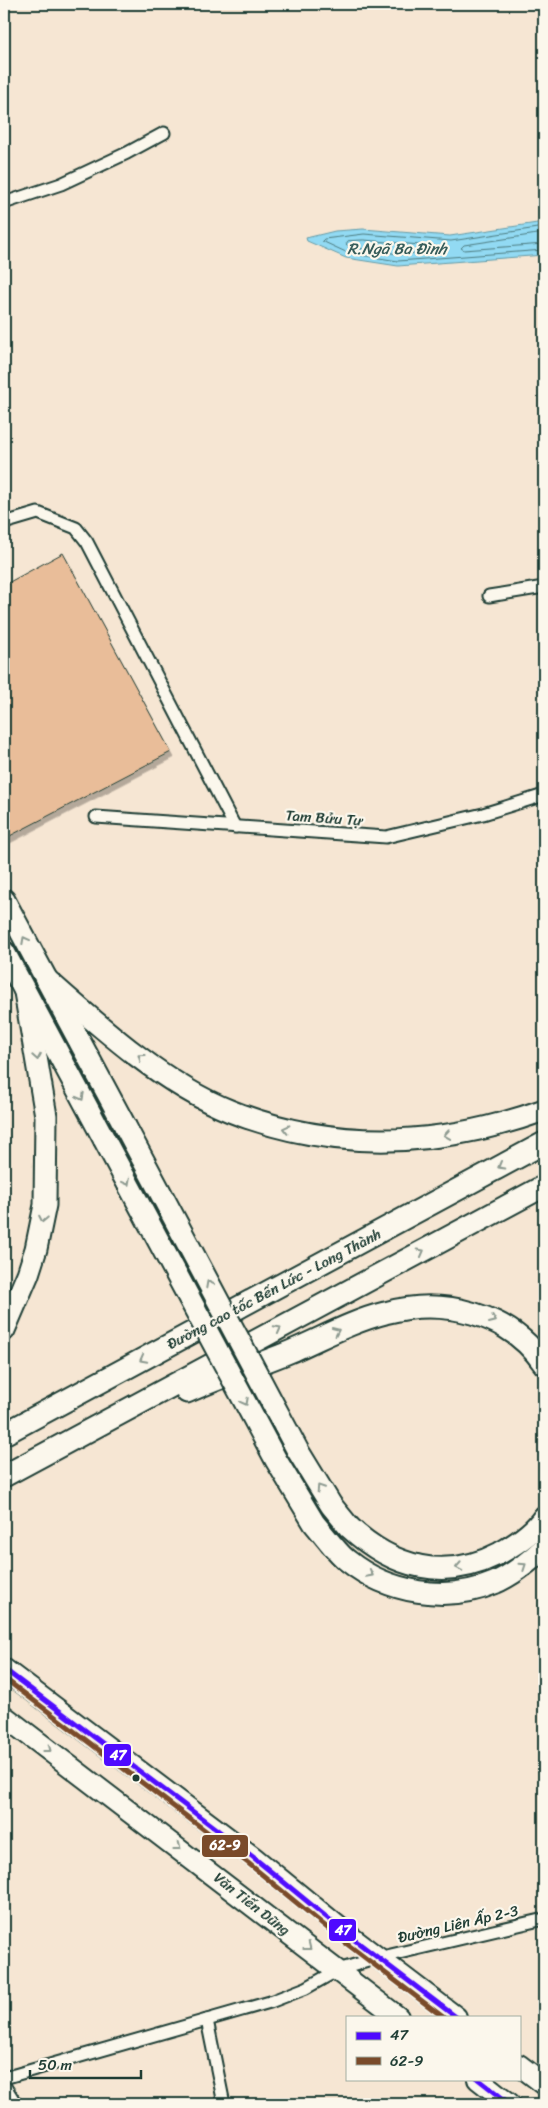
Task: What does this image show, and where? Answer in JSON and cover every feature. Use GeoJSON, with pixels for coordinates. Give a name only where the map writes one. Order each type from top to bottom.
{"type":"FeatureCollection","features":[{"type":"Feature","properties":{"kind":"highway"},"geometry":{"type":"LineString","coordinates":[[4,900],[298,1451],[331,1505],[349,1527],[384,1554],[407,1563],[428,1568],[454,1569],[484,1561],[514,1545],[544,1517]]}},
{"type":"Feature","properties":{"kind":"highway"},"geometry":{"type":"LineString","coordinates":[[4,952],[276,1460],[314,1523],[332,1545],[348,1561],[372,1576],[398,1587],[430,1594],[461,1593],[494,1584],[527,1564],[544,1548]]}},
{"type":"Feature","properties":{"kind":"highway"},"geometry":{"type":"LineString","coordinates":[[46,979],[100,1027],[186,1088],[228,1110],[281,1128],[327,1138],[413,1141],[511,1122],[544,1110]]}},
{"type":"Feature","properties":{"kind":"highway"},"geometry":{"type":"LineString","coordinates":[[4,1330],[36,1250],[45,1205],[46,1116],[25,992]]}},
{"type":"Feature","properties":{"kind":"highway","name":"Đường cao tốc Bến Lức - Long Thành"},"geometry":{"type":"LineString","coordinates":[[4,1434],[544,1143]]}},
{"type":"Feature","properties":{"kind":"highway"},"geometry":{"type":"LineString","coordinates":[[4,1477],[544,1186]]}},
{"type":"Feature","properties":{"kind":"highway"},"geometry":{"type":"LineString","coordinates":[[4,1477],[207,1383],[295,1350],[349,1324],[386,1312],[423,1307],[464,1310],[497,1322],[520,1337],[544,1364]]}},
{"type":"Feature","properties":{"kind":"highway"},"geometry":{"type":"LineString","coordinates":[[4,1668],[253,1857],[378,1958],[455,2016]]}},
{"type":"Feature","properties":{"kind":"highway","name":"Văn Tiến Dũng"},"geometry":{"type":"LineString","coordinates":[[6,1718],[397,2016]]}},
{"type":"Feature","properties":{"kind":"highway"},"geometry":{"type":"LineString","coordinates":[[520,2066],[544,2084]]}},
{"type":"Feature","properties":{"kind":"highway"},"geometry":{"type":"LineString","coordinates":[[479,2080],[510,2104]]}},
{"type":"Feature","properties":{"kind":"street"},"geometry":{"type":"LineString","coordinates":[[4,203],[61,184],[127,153],[164,133]]}},
{"type":"Feature","properties":{"kind":"street"},"geometry":{"type":"LineString","coordinates":[[4,523],[38,513],[76,528],[86,542],[235,827]]}},
{"type":"Feature","properties":{"kind":"street"},"geometry":{"type":"LineString","coordinates":[[490,596],[544,588]]}},
{"type":"Feature","properties":{"kind":"street","name":"Tam Bửu Tự"},"geometry":{"type":"LineString","coordinates":[[96,817],[386,837],[483,814],[544,795]]}},
{"type":"Feature","properties":{"kind":"street","name":"Đường Liên Ấp 2-3"},"geometry":{"type":"LineString","coordinates":[[4,2078],[288,1996],[338,1970],[378,1958],[544,1919]]}},
{"type":"Feature","properties":{"kind":"street"},"geometry":{"type":"LineString","coordinates":[[208,2020],[224,2104]]}},
{"type":"Feature","properties":{"kind":"street"},"geometry":{"type":"LineString","coordinates":[[4,2085],[16,2104]]}},
{"type":"Feature","properties":{"kind":"water","name":"R.Ngã Ba Đình"},"geometry":{"type":"Polygon","coordinates":[[[544,222],[544,255],[398,266],[346,258],[307,241],[306,238],[335,231],[363,229],[450,236],[544,222]]]}},
{"type":"Feature","properties":{"kind":"building"},"geometry":{"type":"Polygon","coordinates":[[[63,553],[171,752],[4,839],[4,585],[63,553]]]}},
{"type":"Feature","properties":{"kind":"transit line","name":"47"},"geometry":{"type":"LineString","coordinates":[[4,1669],[253,1857],[352,1938],[455,2016]]}},
{"type":"Feature","properties":{"kind":"transit line","name":"62-9"},"geometry":{"type":"LineString","coordinates":[[4,1678],[248,1863],[347,1944],[442,2016]]}},
{"type":"Feature","properties":{"kind":"transit line","name":"47"},"geometry":{"type":"LineString","coordinates":[[479,2080],[510,2104]]}}]}
